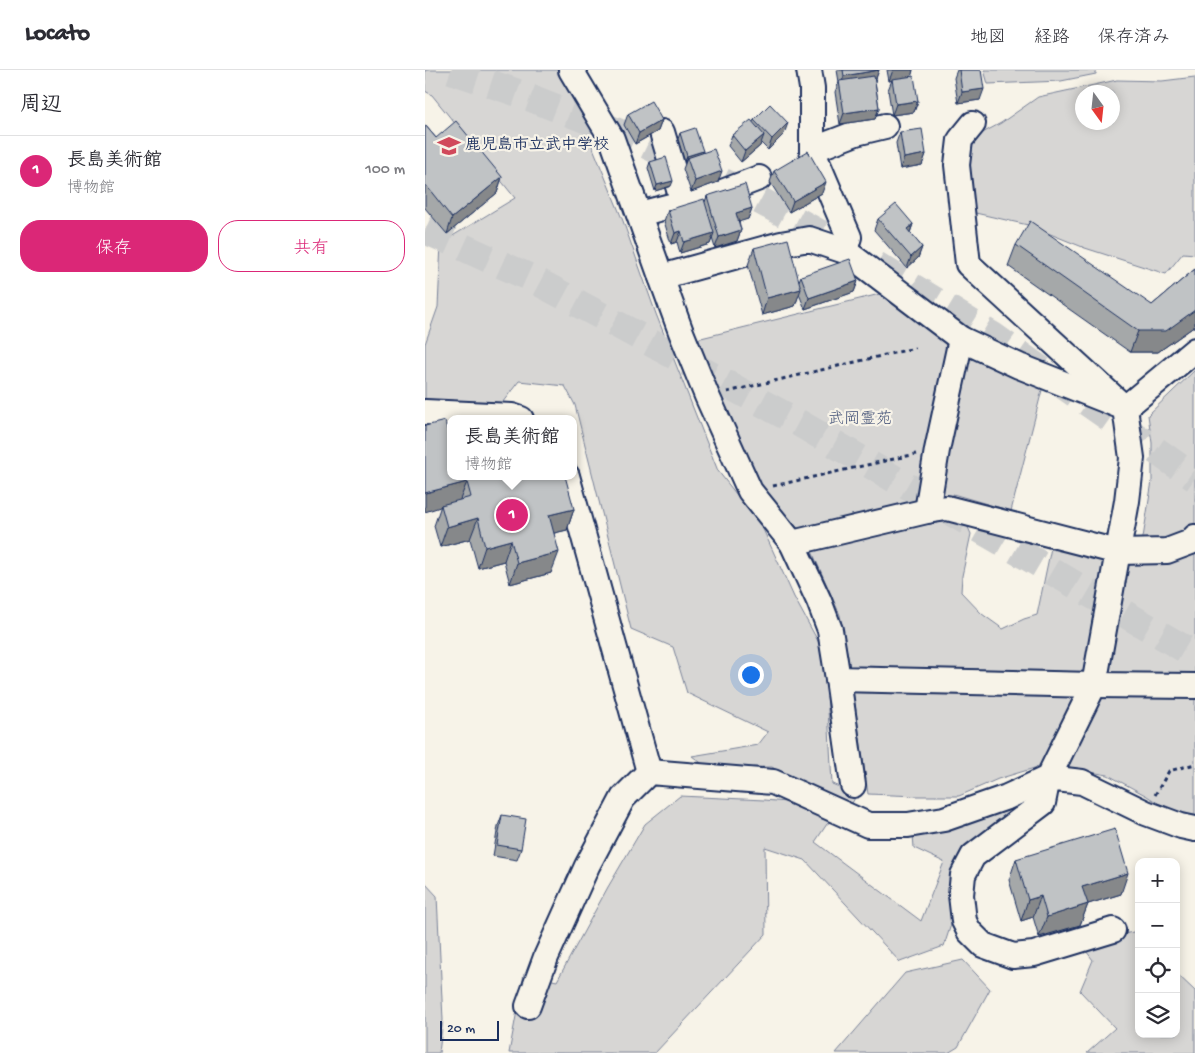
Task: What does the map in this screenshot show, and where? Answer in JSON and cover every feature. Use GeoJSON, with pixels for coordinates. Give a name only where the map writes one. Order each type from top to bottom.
{"type":"FeatureCollection","features":[{"type":"Feature","properties":{"kind":"street"},"geometry":{"type":"LineString","coordinates":[[571,70],[613,139],[661,277],[707,396],[750,490],[792,543],[819,601],[830,630],[853,786]]}},
{"type":"Feature","properties":{"kind":"street"},"geometry":{"type":"LineString","coordinates":[[809,70],[812,88],[812,150],[849,237],[845,251]]}},
{"type":"Feature","properties":{"kind":"street"},"geometry":{"type":"LineString","coordinates":[[973,124],[960,140],[957,165],[968,264],[1125,408],[1132,458],[1127,501],[1095,685],[1048,778],[1043,803],[973,856],[963,875],[961,895],[964,921],[969,931],[983,945],[1013,956],[1034,954],[1113,930]]}},
{"type":"Feature","properties":{"kind":"street"},"geometry":{"type":"LineString","coordinates":[[812,150],[856,133],[885,126]]}},
{"type":"Feature","properties":{"kind":"street"},"geometry":{"type":"LineString","coordinates":[[662,132],[683,203]]}},
{"type":"Feature","properties":{"kind":"street"},"geometry":{"type":"LineString","coordinates":[[639,214],[717,194],[759,178]]}},
{"type":"Feature","properties":{"kind":"street"},"geometry":{"type":"LineString","coordinates":[[661,277],[781,244],[809,239],[845,251],[961,339],[1019,366],[1125,408]]}},
{"type":"Feature","properties":{"kind":"street"},"geometry":{"type":"LineString","coordinates":[[927,511],[937,450],[961,339]]}},
{"type":"Feature","properties":{"kind":"street"},"geometry":{"type":"LineString","coordinates":[[1125,408],[1195,350]]}},
{"type":"Feature","properties":{"kind":"street"},"geometry":{"type":"LineString","coordinates":[[425,412],[490,415]]}},
{"type":"Feature","properties":{"kind":"street"},"geometry":{"type":"LineString","coordinates":[[568,480],[649,772]]}},
{"type":"Feature","properties":{"kind":"street"},"geometry":{"type":"LineString","coordinates":[[792,543],[947,508],[1118,552],[1167,551],[1191,542],[1195,537]]}},
{"type":"Feature","properties":{"kind":"street"},"geometry":{"type":"LineString","coordinates":[[838,679],[1195,686]]}},
{"type":"Feature","properties":{"kind":"street"},"geometry":{"type":"LineString","coordinates":[[528,1006],[546,957],[587,866],[623,798],[649,772],[773,782],[868,825],[907,825],[944,819],[1007,797],[1048,778],[1082,782],[1145,813],[1195,829]]}},
{"type":"Feature","properties":{"kind":"path"},"geometry":{"type":"LineString","coordinates":[[707,396],[915,348]]}},
{"type":"Feature","properties":{"kind":"path"},"geometry":{"type":"LineString","coordinates":[[750,490],[937,450]]}},
{"type":"Feature","properties":{"kind":"path"},"geometry":{"type":"LineString","coordinates":[[1145,813],[1169,771],[1195,764]]}},
{"type":"Feature","properties":{"kind":"green space"},"geometry":{"type":"Polygon","coordinates":[[[425,70],[561,70],[623,221],[656,314],[718,471],[762,527],[794,597],[825,654],[832,784],[857,794],[850,807],[821,797],[772,767],[708,768],[692,756],[758,745],[768,732],[687,693],[673,647],[631,629],[575,405],[565,386],[519,381],[502,403],[425,399],[425,344],[438,307],[441,243],[515,198],[432,95],[425,91],[425,70]]]}},
{"type":"Feature","properties":{"kind":"green space"},"geometry":{"type":"Polygon","coordinates":[[[984,70],[1096,70],[1096,74],[1061,81],[988,84],[984,70]]]}},
{"type":"Feature","properties":{"kind":"green space"},"geometry":{"type":"Polygon","coordinates":[[[1195,77],[1195,254],[1183,253],[1166,274],[1085,248],[1028,225],[971,212],[965,163],[975,137],[1001,123],[1038,97],[1075,89],[1075,130],[1120,130],[1120,85],[1094,85],[1117,80],[1162,81],[1195,77]]]}},
{"type":"Feature","properties":{"kind":"green space","name":"武岡霊苑"},"geometry":{"type":"Polygon","coordinates":[[[892,291],[1043,386],[1011,511],[953,494],[971,534],[962,576],[961,592],[982,614],[1003,629],[1037,615],[1052,543],[1139,563],[1152,481],[1152,443],[1148,415],[1195,370],[1195,822],[1180,818],[1147,796],[1108,775],[1041,766],[998,779],[959,796],[868,794],[840,615],[810,547],[796,526],[755,480],[693,340],[892,291]]]}},
{"type":"Feature","properties":{"kind":"green space"},"geometry":{"type":"Polygon","coordinates":[[[680,796],[798,803],[837,818],[827,824],[815,842],[921,921],[944,862],[914,848],[913,834],[960,826],[1026,801],[996,824],[965,853],[956,909],[944,946],[900,962],[805,860],[765,847],[766,934],[655,1053],[509,1053],[524,974],[557,981],[645,824],[680,796]]]}},
{"type":"Feature","properties":{"kind":"green space"},"geometry":{"type":"Polygon","coordinates":[[[425,883],[437,896],[443,1020],[439,1053],[425,1053],[425,883]]]}},
{"type":"Feature","properties":{"kind":"green space"},"geometry":{"type":"Polygon","coordinates":[[[1135,932],[1135,1038],[1180,1038],[1180,977],[1195,991],[1195,1053],[1087,1053],[1115,1028],[1080,991],[1093,960],[1080,943],[1135,932]]]}},
{"type":"Feature","properties":{"kind":"green space"},"geometry":{"type":"Polygon","coordinates":[[[963,960],[990,989],[958,1047],[948,1053],[836,1053],[905,973],[963,960]]]}},
{"type":"Feature","properties":{"kind":"building"},"geometry":{"type":"Polygon","coordinates":[[[843,70],[879,70],[844,76],[843,70]]]}},
{"type":"Feature","properties":{"kind":"building"},"geometry":{"type":"Polygon","coordinates":[[[959,70],[981,70],[984,89],[962,92],[959,70]]]}},
{"type":"Feature","properties":{"kind":"building"},"geometry":{"type":"Polygon","coordinates":[[[874,76],[879,108],[844,113],[839,81],[874,76]]]}},
{"type":"Feature","properties":{"kind":"building"},"geometry":{"type":"Polygon","coordinates":[[[914,76],[918,101],[896,104],[892,79],[914,76]]]}},
{"type":"Feature","properties":{"kind":"building"},"geometry":{"type":"Polygon","coordinates":[[[651,101],[662,120],[639,133],[628,114],[651,101]]]}},
{"type":"Feature","properties":{"kind":"building"},"geometry":{"type":"Polygon","coordinates":[[[770,104],[788,123],[772,139],[754,120],[770,104]]]}},
{"type":"Feature","properties":{"kind":"building"},"geometry":{"type":"Polygon","coordinates":[[[751,120],[764,135],[745,151],[732,135],[751,120]]]}},
{"type":"Feature","properties":{"kind":"building"},"geometry":{"type":"Polygon","coordinates":[[[456,121],[502,177],[452,218],[425,184],[425,125],[436,138],[456,121]]]}},
{"type":"Feature","properties":{"kind":"building"},"geometry":{"type":"Polygon","coordinates":[[[695,128],[703,151],[687,156],[680,133],[695,128]]]}},
{"type":"Feature","properties":{"kind":"building"},"geometry":{"type":"Polygon","coordinates":[[[922,129],[926,154],[904,158],[900,132],[922,129]]]}},
{"type":"Feature","properties":{"kind":"building"},"geometry":{"type":"Polygon","coordinates":[[[714,149],[722,171],[695,181],[687,158],[714,149]]]}},
{"type":"Feature","properties":{"kind":"building"},"geometry":{"type":"Polygon","coordinates":[[[808,151],[826,182],[793,201],[774,171],[808,151]]]}},
{"type":"Feature","properties":{"kind":"building"},"geometry":{"type":"Polygon","coordinates":[[[666,157],[673,181],[657,185],[650,162],[666,157]]]}},
{"type":"Feature","properties":{"kind":"building"},"geometry":{"type":"Polygon","coordinates":[[[745,184],[752,208],[736,213],[741,230],[719,237],[707,196],[745,184]]]}},
{"type":"Feature","properties":{"kind":"building"},"geometry":{"type":"Polygon","coordinates":[[[704,199],[714,233],[684,242],[681,231],[675,233],[668,210],[704,199]]]}},
{"type":"Feature","properties":{"kind":"building"},"geometry":{"type":"Polygon","coordinates":[[[896,204],[913,224],[907,229],[922,247],[911,257],[878,219],[896,204]]]}},
{"type":"Feature","properties":{"kind":"building"},"geometry":{"type":"Polygon","coordinates":[[[1030,221],[1152,305],[1195,269],[1195,310],[1166,331],[1138,331],[1016,245],[1030,221]]]}},
{"type":"Feature","properties":{"kind":"building"},"geometry":{"type":"Polygon","coordinates":[[[788,239],[801,289],[767,298],[754,248],[788,239]]]}},
{"type":"Feature","properties":{"kind":"building"},"geometry":{"type":"Polygon","coordinates":[[[850,259],[858,281],[809,298],[801,276],[850,259]]]}},
{"type":"Feature","properties":{"kind":"building"},"geometry":{"type":"Polygon","coordinates":[[[445,421],[447,429],[447,480],[566,480],[574,509],[549,515],[559,552],[517,563],[511,540],[485,547],[478,518],[447,527],[441,505],[471,497],[467,482],[425,493],[425,426],[445,421]]]}},
{"type":"Feature","properties":{"kind":"building"},"geometry":{"type":"Polygon","coordinates":[[[502,815],[526,819],[521,849],[497,845],[502,815]]]}},
{"type":"Feature","properties":{"kind":"building"},"geometry":{"type":"Polygon","coordinates":[[[1115,829],[1128,873],[1082,887],[1088,904],[1047,917],[1041,896],[1028,900],[1016,859],[1115,829]]]}},
{"type":"Feature","properties":{"kind":"tunnel"},"geometry":{"type":"LineString","coordinates":[[451,70],[518,93],[628,136],[748,194],[841,245]]}},
{"type":"Feature","properties":{"kind":"tunnel"},"geometry":{"type":"LineString","coordinates":[[425,230],[531,278],[799,423],[1195,655]]}},
{"type":"Feature","properties":{"kind":"tunnel"},"geometry":{"type":"LineString","coordinates":[[876,265],[993,336],[1195,478]]}},
{"type":"Feature","properties":{"kind":"place","name":"鹿児島市立武中学校"},"geometry":{"type":"Point","coordinates":[449,146]}},
{"type":"Feature","properties":{"kind":"place","name":"長島美術館"},"geometry":{"type":"Point","coordinates":[512,515]}}]}
